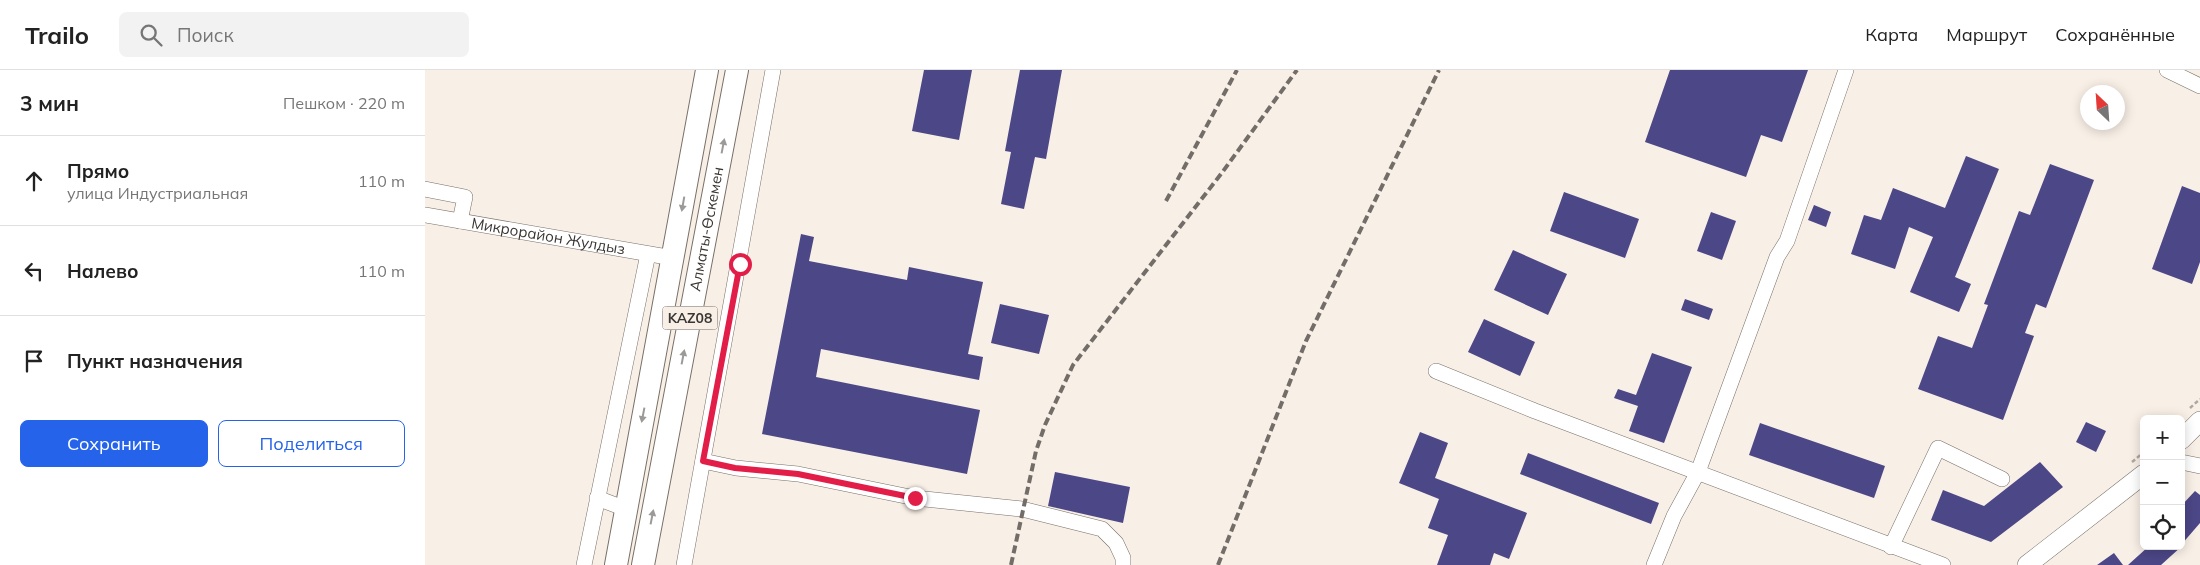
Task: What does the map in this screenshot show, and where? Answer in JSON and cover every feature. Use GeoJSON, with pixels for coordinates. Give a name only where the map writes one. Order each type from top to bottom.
{"type":"FeatureCollection","features":[{"type":"Feature","properties":{"kind":"highway","name":"Алматы-Өскемен"},"geometry":{"type":"LineString","coordinates":[[616,565],[707,70]]}},
{"type":"Feature","properties":{"kind":"highway","name":"Алматы-Өскемен"},"geometry":{"type":"LineString","coordinates":[[643,565],[737,70]]}},
{"type":"Feature","properties":{"kind":"main road"},"geometry":{"type":"LineString","coordinates":[[2185,436],[2200,422]]}},
{"type":"Feature","properties":{"kind":"main road"},"geometry":{"type":"LineString","coordinates":[[2027,565],[2140,477]]}},
{"type":"Feature","properties":{"kind":"street"},"geometry":{"type":"LineString","coordinates":[[684,565],[773,70]]}},
{"type":"Feature","properties":{"kind":"street"},"geometry":{"type":"LineString","coordinates":[[1653,565],[1674,516],[1698,472],[1777,257],[1787,241],[1846,70]]}},
{"type":"Feature","properties":{"kind":"street"},"geometry":{"type":"LineString","coordinates":[[2167,70],[2200,86]]}},
{"type":"Feature","properties":{"kind":"street"},"geometry":{"type":"LineString","coordinates":[[425,189],[465,197],[460,220]]}},
{"type":"Feature","properties":{"kind":"street","name":"Микрорайон Жулдыз"},"geometry":{"type":"LineString","coordinates":[[425,215],[673,258]]}},
{"type":"Feature","properties":{"kind":"street"},"geometry":{"type":"LineString","coordinates":[[583,565],[648,254]]}},
{"type":"Feature","properties":{"kind":"street"},"geometry":{"type":"LineString","coordinates":[[1436,371],[1535,411],[1891,547],[1943,565]]}},
{"type":"Feature","properties":{"kind":"street"},"geometry":{"type":"LineString","coordinates":[[1891,547],[1938,448],[2002,479]]}},
{"type":"Feature","properties":{"kind":"street"},"geometry":{"type":"LineString","coordinates":[[703,461],[735,468],[798,474],[915,498],[1022,509],[1102,529],[1116,543],[1123,558],[1123,565]]}},
{"type":"Feature","properties":{"kind":"street"},"geometry":{"type":"LineString","coordinates":[[2185,463],[2200,466]]}},
{"type":"Feature","properties":{"kind":"street"},"geometry":{"type":"LineString","coordinates":[[597,498],[626,509]]}},
{"type":"Feature","properties":{"kind":"building"},"geometry":{"type":"Polygon","coordinates":[[[924,70],[972,70],[959,140],[912,131],[924,70]]]}},
{"type":"Feature","properties":{"kind":"building"},"geometry":{"type":"Polygon","coordinates":[[[1020,70],[1062,70],[1046,159],[1035,157],[1024,209],[1001,204],[1011,152],[1005,151],[1020,70]]]}},
{"type":"Feature","properties":{"kind":"building"},"geometry":{"type":"Polygon","coordinates":[[[1670,70],[1808,70],[1782,142],[1761,135],[1746,177],[1645,142],[1670,70]]]}},
{"type":"Feature","properties":{"kind":"building"},"geometry":{"type":"Polygon","coordinates":[[[1966,156],[1999,169],[1955,277],[1971,284],[1959,312],[1910,292],[1933,237],[1909,227],[1895,269],[1851,254],[1864,215],[1881,220],[1893,188],[1945,208],[1966,156]]]}},
{"type":"Feature","properties":{"kind":"building"},"geometry":{"type":"Polygon","coordinates":[[[2050,164],[2094,180],[2046,308],[2036,304],[2025,333],[2034,336],[2003,420],[1918,389],[1938,336],[1972,348],[1988,305],[1984,304],[2019,211],[2030,215],[2050,164]]]}},
{"type":"Feature","properties":{"kind":"building"},"geometry":{"type":"Polygon","coordinates":[[[2182,186],[2200,193],[2200,262],[2192,284],[2152,269],[2182,186]]]}},
{"type":"Feature","properties":{"kind":"building"},"geometry":{"type":"Polygon","coordinates":[[[1564,192],[1639,219],[1625,258],[1550,231],[1564,192]]]}},
{"type":"Feature","properties":{"kind":"building"},"geometry":{"type":"Polygon","coordinates":[[[1814,205],[1831,212],[1826,227],[1808,220],[1814,205]]]}},
{"type":"Feature","properties":{"kind":"building"},"geometry":{"type":"Polygon","coordinates":[[[1711,212],[1736,221],[1722,260],[1697,251],[1711,212]]]}},
{"type":"Feature","properties":{"kind":"building"},"geometry":{"type":"Polygon","coordinates":[[[801,234],[814,237],[809,261],[907,280],[909,267],[983,282],[968,354],[983,357],[979,380],[821,349],[816,377],[980,410],[967,474],[762,434],[801,234]]]}},
{"type":"Feature","properties":{"kind":"building"},"geometry":{"type":"Polygon","coordinates":[[[1513,250],[1567,274],[1548,315],[1494,290],[1513,250]]]}},
{"type":"Feature","properties":{"kind":"building"},"geometry":{"type":"Polygon","coordinates":[[[1685,299],[1713,309],[1709,320],[1681,310],[1685,299]]]}},
{"type":"Feature","properties":{"kind":"building"},"geometry":{"type":"Polygon","coordinates":[[[1000,304],[1049,315],[1039,354],[991,343],[1000,304]]]}},
{"type":"Feature","properties":{"kind":"building"},"geometry":{"type":"Polygon","coordinates":[[[1484,319],[1535,342],[1520,376],[1468,352],[1484,319]]]}},
{"type":"Feature","properties":{"kind":"building"},"geometry":{"type":"Polygon","coordinates":[[[1652,353],[1692,367],[1664,443],[1629,431],[1638,406],[1614,398],[1618,389],[1636,395],[1652,353]]]}},
{"type":"Feature","properties":{"kind":"building"},"geometry":{"type":"Polygon","coordinates":[[[2086,422],[2106,431],[2096,452],[2076,442],[2086,422]]]}},
{"type":"Feature","properties":{"kind":"building"},"geometry":{"type":"Polygon","coordinates":[[[1760,423],[1885,466],[1874,498],[1749,455],[1760,423]]]}},
{"type":"Feature","properties":{"kind":"building"},"geometry":{"type":"Polygon","coordinates":[[[1420,432],[1448,443],[1435,478],[1527,513],[1509,559],[1494,553],[1490,565],[1437,565],[1448,535],[1428,528],[1439,499],[1399,483],[1420,432]]]}},
{"type":"Feature","properties":{"kind":"building"},"geometry":{"type":"Polygon","coordinates":[[[1528,453],[1659,503],[1651,524],[1520,474],[1528,453]]]}},
{"type":"Feature","properties":{"kind":"building"},"geometry":{"type":"Polygon","coordinates":[[[2040,462],[2063,487],[1991,542],[1931,520],[1943,490],[1984,506],[2040,462]]]}},
{"type":"Feature","properties":{"kind":"building"},"geometry":{"type":"Polygon","coordinates":[[[1055,472],[1130,487],[1123,523],[1048,506],[1055,472]]]}},
{"type":"Feature","properties":{"kind":"building"},"geometry":{"type":"Polygon","coordinates":[[[2195,491],[2200,495],[2200,523],[2185,540],[2185,505],[2185,502],[2195,491]]]}},
{"type":"Feature","properties":{"kind":"building"},"geometry":{"type":"Polygon","coordinates":[[[2145,550],[2178,550],[2161,565],[2128,565],[2145,550]]]}},
{"type":"Feature","properties":{"kind":"building"},"geometry":{"type":"Polygon","coordinates":[[[2114,553],[2123,565],[2097,565],[2114,553]]]}},
{"type":"Feature","properties":{"kind":"railway"},"geometry":{"type":"LineString","coordinates":[[1166,201],[1237,70]]}},
{"type":"Feature","properties":{"kind":"railway"},"geometry":{"type":"LineString","coordinates":[[1011,565],[1036,451],[1045,425],[1073,365],[1221,174],[1297,70]]}},
{"type":"Feature","properties":{"kind":"railway"},"geometry":{"type":"LineString","coordinates":[[1218,565],[1306,341],[1439,70]]}},
{"type":"Feature","properties":{"kind":"route"},"geometry":{"type":"LineString","coordinates":[[740,264],[703,461],[735,468],[798,474],[915,498]]}}]}
